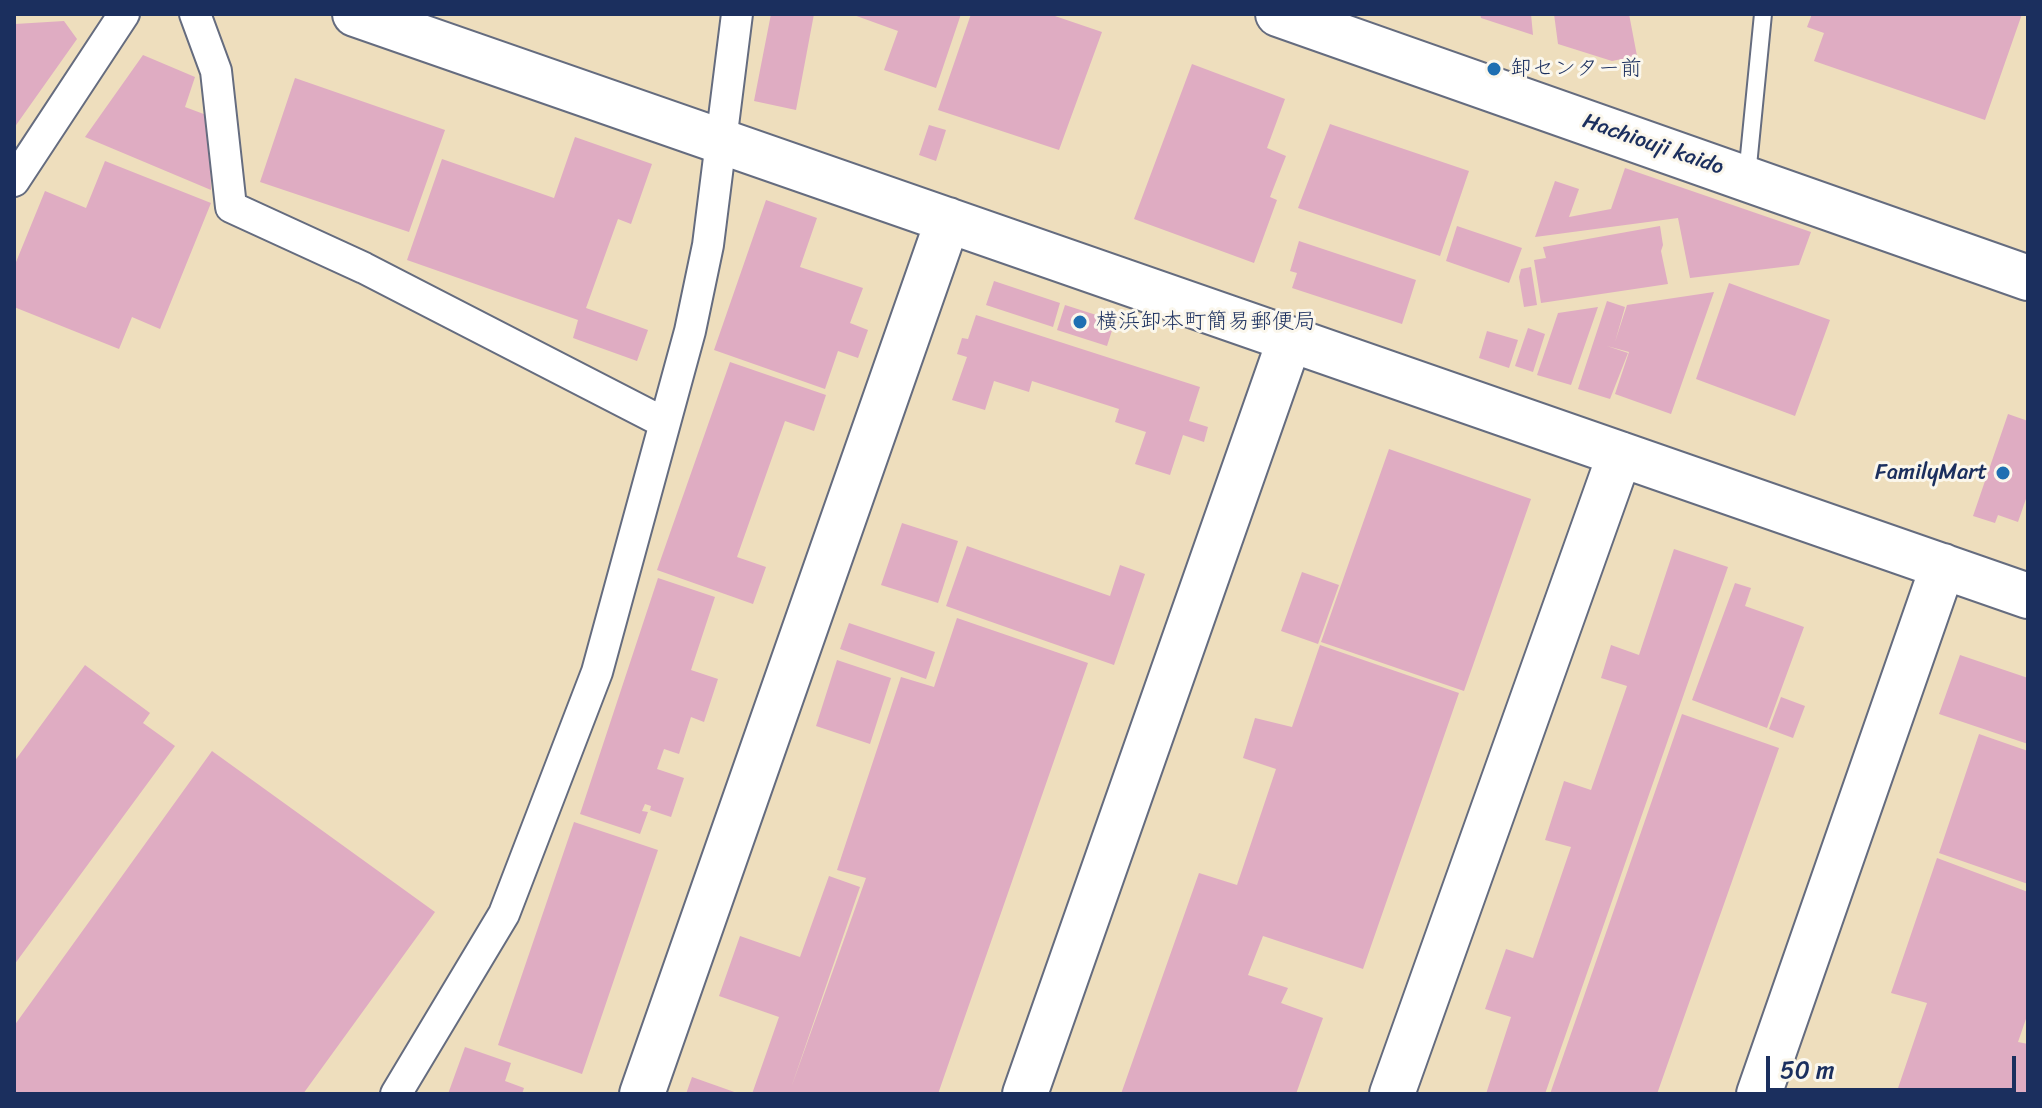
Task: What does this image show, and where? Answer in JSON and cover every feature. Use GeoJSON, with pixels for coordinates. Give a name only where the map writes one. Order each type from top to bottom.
{"type":"FeatureCollection","features":[{"type":"Feature","properties":{"kind":"street"},"geometry":{"type":"LineString","coordinates":[[14,181],[124,14]]}},
{"type":"Feature","properties":{"kind":"street"},"geometry":{"type":"LineString","coordinates":[[195,14],[216,71],[231,207],[364,268],[663,422]]}},
{"type":"Feature","properties":{"kind":"street"},"geometry":{"type":"LineString","coordinates":[[355,14],[2028,596]]}},
{"type":"Feature","properties":{"kind":"street"},"geometry":{"type":"LineString","coordinates":[[396,1094],[504,914],[597,672],[690,331],[708,245],[737,14]]}},
{"type":"Feature","properties":{"kind":"street","name":"Hachiouji kaido"},"geometry":{"type":"LineString","coordinates":[[1278,14],[2028,278]]}},
{"type":"Feature","properties":{"kind":"street"},"geometry":{"type":"LineString","coordinates":[[642,1094],[948,220]]}},
{"type":"Feature","properties":{"kind":"street"},"geometry":{"type":"LineString","coordinates":[[1025,1094],[1290,339]]}},
{"type":"Feature","properties":{"kind":"street"},"geometry":{"type":"LineString","coordinates":[[1392,1094],[1620,454]]}},
{"type":"Feature","properties":{"kind":"street"},"geometry":{"type":"LineString","coordinates":[[1759,1094],[1943,566]]}},
{"type":"Feature","properties":{"kind":"lane"},"geometry":{"type":"LineString","coordinates":[[1747,178],[1763,14]]}},
{"type":"Feature","properties":{"kind":"building"},"geometry":{"type":"Polygon","coordinates":[[[771,14],[814,14],[796,110],[754,101],[771,14]]]}},
{"type":"Feature","properties":{"kind":"building"},"geometry":{"type":"Polygon","coordinates":[[[851,14],[961,14],[936,88],[884,70],[898,31],[851,14]]]}},
{"type":"Feature","properties":{"kind":"building"},"geometry":{"type":"Polygon","coordinates":[[[971,14],[1049,14],[1102,32],[1059,150],[938,110],[971,14]]]}},
{"type":"Feature","properties":{"kind":"building"},"geometry":{"type":"Polygon","coordinates":[[[1480,14],[1531,14],[1533,35],[1481,18],[1480,14]]]}},
{"type":"Feature","properties":{"kind":"building"},"geometry":{"type":"Polygon","coordinates":[[[1554,14],[1629,14],[1637,56],[1612,61],[1558,44],[1554,14]]]}},
{"type":"Feature","properties":{"kind":"building"},"geometry":{"type":"Polygon","coordinates":[[[1812,14],[2022,14],[1985,120],[1814,61],[1824,33],[1807,27],[1812,14]]]}},
{"type":"Feature","properties":{"kind":"building"},"geometry":{"type":"Polygon","coordinates":[[[64,21],[77,39],[14,128],[15,24],[64,21]]]}},
{"type":"Feature","properties":{"kind":"building"},"geometry":{"type":"Polygon","coordinates":[[[143,55],[195,77],[185,107],[209,116],[211,190],[85,137],[143,55]]]}},
{"type":"Feature","properties":{"kind":"building"},"geometry":{"type":"Polygon","coordinates":[[[1192,64],[1285,99],[1267,148],[1286,156],[1270,197],[1277,200],[1254,263],[1134,219],[1192,64]]]}},
{"type":"Feature","properties":{"kind":"building"},"geometry":{"type":"Polygon","coordinates":[[[295,78],[445,130],[409,232],[260,182],[295,78]]]}},
{"type":"Feature","properties":{"kind":"building"},"geometry":{"type":"Polygon","coordinates":[[[1330,124],[1469,171],[1440,256],[1298,208],[1330,124]]]}},
{"type":"Feature","properties":{"kind":"building"},"geometry":{"type":"Polygon","coordinates":[[[929,125],[946,130],[936,161],[919,155],[929,125]]]}},
{"type":"Feature","properties":{"kind":"building"},"geometry":{"type":"Polygon","coordinates":[[[575,137],[652,164],[631,224],[618,219],[586,308],[648,330],[637,361],[573,338],[578,320],[407,260],[442,159],[554,198],[575,137]]]}},
{"type":"Feature","properties":{"kind":"building"},"geometry":{"type":"Polygon","coordinates":[[[105,161],[211,203],[160,329],[132,317],[119,349],[14,307],[14,267],[45,191],[86,208],[105,161]]]}},
{"type":"Feature","properties":{"kind":"building"},"geometry":{"type":"Polygon","coordinates":[[[1625,168],[1811,232],[1799,265],[1690,278],[1678,218],[1535,237],[1555,181],[1579,189],[1569,217],[1611,209],[1625,168]]]}},
{"type":"Feature","properties":{"kind":"building"},"geometry":{"type":"Polygon","coordinates":[[[766,200],[817,218],[800,267],[863,288],[850,323],[868,330],[858,358],[838,351],[825,389],[714,350],[766,200]]]}},
{"type":"Feature","properties":{"kind":"building"},"geometry":{"type":"Polygon","coordinates":[[[1457,226],[1522,248],[1509,283],[1446,261],[1457,226]]]}},
{"type":"Feature","properties":{"kind":"building"},"geometry":{"type":"Polygon","coordinates":[[[1660,226],[1661,251],[1668,284],[1541,303],[1534,260],[1546,258],[1543,247],[1660,226]]]}},
{"type":"Feature","properties":{"kind":"building"},"geometry":{"type":"Polygon","coordinates":[[[1299,241],[1416,280],[1402,324],[1292,288],[1297,273],[1290,271],[1299,241]]]}},
{"type":"Feature","properties":{"kind":"building"},"geometry":{"type":"Polygon","coordinates":[[[1531,267],[1537,305],[1524,307],[1519,277],[1521,269],[1531,267]]]}},
{"type":"Feature","properties":{"kind":"building"},"geometry":{"type":"Polygon","coordinates":[[[994,281],[1060,303],[1053,327],[986,305],[994,281]]]}},
{"type":"Feature","properties":{"kind":"building"},"geometry":{"type":"Polygon","coordinates":[[[1729,283],[1830,320],[1795,416],[1696,379],[1729,283]]]}},
{"type":"Feature","properties":{"kind":"building"},"geometry":{"type":"Polygon","coordinates":[[[1714,292],[1671,414],[1615,394],[1629,352],[1607,346],[1628,353],[1610,399],[1578,389],[1607,301],[1625,307],[1615,342],[1627,305],[1714,292]]]}},
{"type":"Feature","properties":{"kind":"building"},"geometry":{"type":"Polygon","coordinates":[[[1065,305],[1115,321],[1107,346],[1057,330],[1065,305]]]}},
{"type":"Feature","properties":{"kind":"building"},"geometry":{"type":"Polygon","coordinates":[[[1598,307],[1571,385],[1537,375],[1558,313],[1598,307]]]}},
{"type":"Feature","properties":{"kind":"building"},"geometry":{"type":"Polygon","coordinates":[[[976,315],[1200,387],[1189,421],[1208,427],[1204,442],[1183,435],[1170,475],[1135,464],[1146,432],[1115,422],[1119,409],[1032,381],[1029,392],[994,381],[985,410],[952,400],[967,357],[957,354],[962,338],[968,339],[976,315]]]}},
{"type":"Feature","properties":{"kind":"building"},"geometry":{"type":"Polygon","coordinates":[[[1528,328],[1545,334],[1533,372],[1515,366],[1528,328]]]}},
{"type":"Feature","properties":{"kind":"building"},"geometry":{"type":"Polygon","coordinates":[[[1487,331],[1518,340],[1509,368],[1479,358],[1487,331]]]}},
{"type":"Feature","properties":{"kind":"building"},"geometry":{"type":"Polygon","coordinates":[[[730,362],[826,395],[814,431],[785,421],[737,557],[766,567],[753,604],[657,570],[730,362]]]}},
{"type":"Feature","properties":{"kind":"building"},"geometry":{"type":"Polygon","coordinates":[[[2008,414],[2028,421],[2028,493],[2018,522],[1998,515],[1995,523],[1973,516],[2008,414]]]}},
{"type":"Feature","properties":{"kind":"building"},"geometry":{"type":"Polygon","coordinates":[[[1389,449],[1531,499],[1464,691],[1321,642],[1389,449]]]}},
{"type":"Feature","properties":{"kind":"building"},"geometry":{"type":"Polygon","coordinates":[[[902,523],[958,541],[938,603],[881,585],[902,523]]]}},
{"type":"Feature","properties":{"kind":"building"},"geometry":{"type":"Polygon","coordinates":[[[967,546],[1110,596],[1120,565],[1145,574],[1114,665],[946,606],[967,546]]]}},
{"type":"Feature","properties":{"kind":"building"},"geometry":{"type":"Polygon","coordinates":[[[1674,549],[1728,567],[1545,1094],[1486,1094],[1511,1017],[1485,1009],[1506,949],[1533,958],[1571,847],[1545,840],[1564,781],[1591,790],[1627,686],[1601,678],[1611,645],[1639,655],[1674,549]]]}},
{"type":"Feature","properties":{"kind":"building"},"geometry":{"type":"Polygon","coordinates":[[[1302,572],[1339,585],[1318,644],[1281,631],[1302,572]]]}},
{"type":"Feature","properties":{"kind":"building"},"geometry":{"type":"Polygon","coordinates":[[[658,578],[715,597],[691,670],[718,679],[704,722],[691,717],[679,754],[664,749],[657,769],[684,778],[671,817],[650,810],[651,806],[645,804],[642,811],[648,812],[640,834],[580,814],[658,578]]]}},
{"type":"Feature","properties":{"kind":"building"},"geometry":{"type":"Polygon","coordinates":[[[1735,583],[1751,588],[1745,606],[1804,627],[1767,728],[1692,700],[1735,583]]]}},
{"type":"Feature","properties":{"kind":"building"},"geometry":{"type":"Polygon","coordinates":[[[957,618],[1088,663],[938,1094],[752,1094],[779,1017],[719,996],[740,936],[800,957],[829,876],[860,887],[791,1088],[866,878],[837,870],[901,677],[934,687],[957,618]]]}},
{"type":"Feature","properties":{"kind":"building"},"geometry":{"type":"Polygon","coordinates":[[[849,623],[935,652],[926,679],[840,649],[849,623]]]}},
{"type":"Feature","properties":{"kind":"building"},"geometry":{"type":"Polygon","coordinates":[[[1320,645],[1459,693],[1363,969],[1263,936],[1248,975],[1288,988],[1281,1003],[1323,1018],[1296,1094],[1121,1094],[1199,873],[1237,885],[1276,769],[1243,758],[1255,718],[1292,727],[1320,645]]]}},
{"type":"Feature","properties":{"kind":"building"},"geometry":{"type":"Polygon","coordinates":[[[1960,655],[2028,678],[2028,744],[1939,714],[1960,655]]]}},
{"type":"Feature","properties":{"kind":"building"},"geometry":{"type":"Polygon","coordinates":[[[837,660],[891,678],[870,744],[816,726],[837,660]]]}},
{"type":"Feature","properties":{"kind":"building"},"geometry":{"type":"Polygon","coordinates":[[[85,665],[150,713],[143,723],[175,746],[14,965],[14,762],[85,665]]]}},
{"type":"Feature","properties":{"kind":"building"},"geometry":{"type":"Polygon","coordinates":[[[1781,697],[1805,706],[1793,738],[1769,729],[1781,697]]]}},
{"type":"Feature","properties":{"kind":"building"},"geometry":{"type":"Polygon","coordinates":[[[1682,714],[1779,748],[1657,1094],[1550,1094],[1682,714]]]}},
{"type":"Feature","properties":{"kind":"building"},"geometry":{"type":"Polygon","coordinates":[[[1979,734],[2028,751],[2028,884],[1939,853],[1979,734]]]}},
{"type":"Feature","properties":{"kind":"building"},"geometry":{"type":"Polygon","coordinates":[[[212,751],[435,912],[303,1094],[14,1094],[14,1026],[212,751]]]}},
{"type":"Feature","properties":{"kind":"building"},"geometry":{"type":"Polygon","coordinates":[[[574,822],[658,850],[582,1074],[498,1045],[574,822]]]}},
{"type":"Feature","properties":{"kind":"building"},"geometry":{"type":"Polygon","coordinates":[[[1937,858],[2028,892],[2028,1013],[2018,1042],[2028,1044],[2028,1094],[1896,1094],[1927,1003],[1891,993],[1937,858]]]}},
{"type":"Feature","properties":{"kind":"building"},"geometry":{"type":"Polygon","coordinates":[[[465,1047],[511,1063],[505,1081],[524,1088],[522,1094],[448,1094],[465,1047]]]}},
{"type":"Feature","properties":{"kind":"building"},"geometry":{"type":"Polygon","coordinates":[[[692,1077],[740,1094],[686,1094],[692,1077]]]}},
{"type":"Feature","properties":{"kind":"place","name":"卸センター前"},"geometry":{"type":"Point","coordinates":[1494,69]}},
{"type":"Feature","properties":{"kind":"place","name":"横浜卸本町簡易郵便局"},"geometry":{"type":"Point","coordinates":[1080,322]}},
{"type":"Feature","properties":{"kind":"place","name":"FamilyMart"},"geometry":{"type":"Point","coordinates":[2003,473]}}]}
